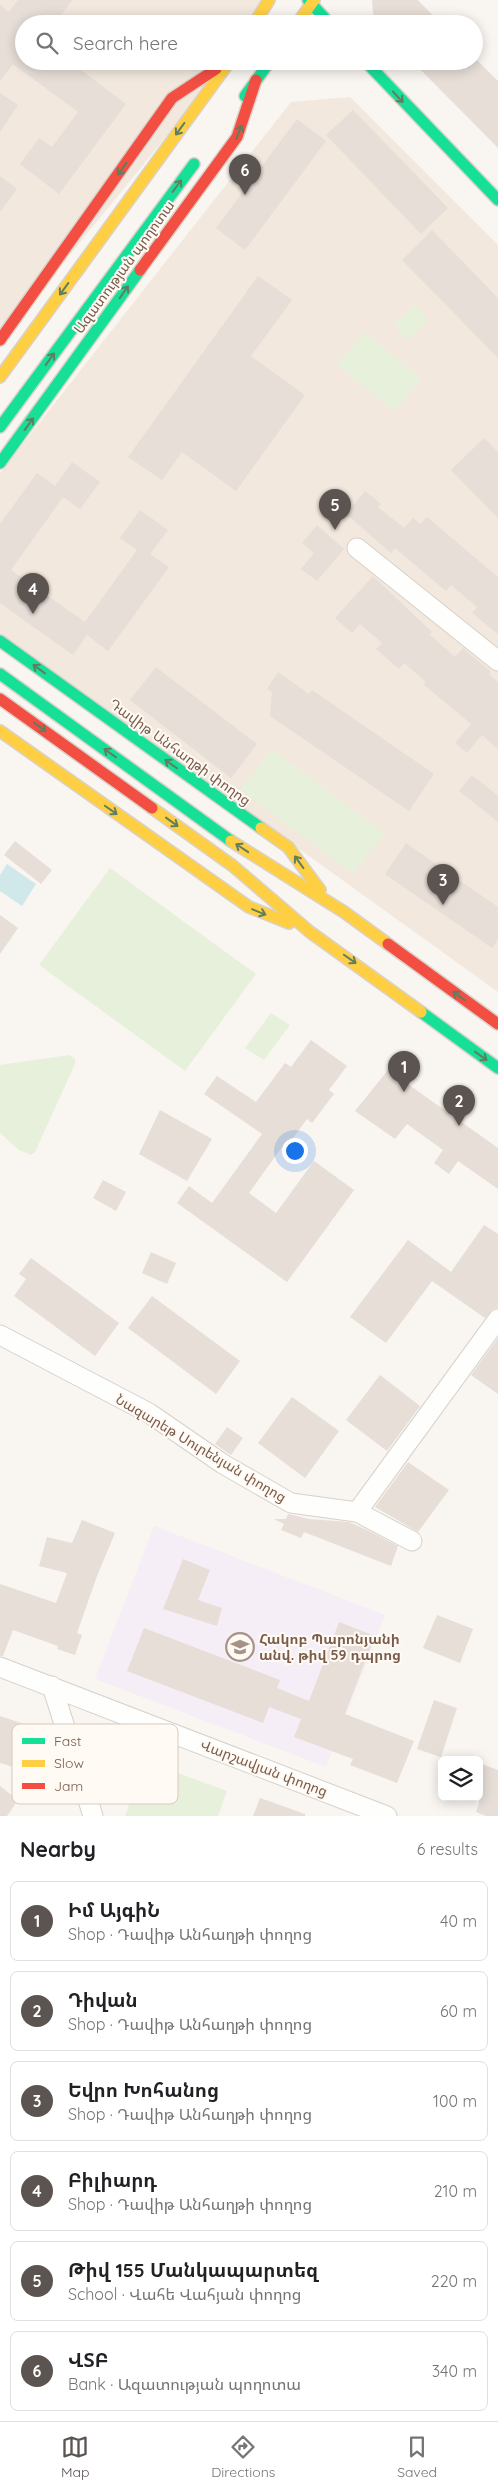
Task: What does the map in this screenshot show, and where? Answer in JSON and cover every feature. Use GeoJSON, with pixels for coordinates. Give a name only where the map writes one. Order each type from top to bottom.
{"type":"FeatureCollection","features":[{"type":"Feature","properties":{"kind":"main road"},"geometry":{"type":"LineString","coordinates":[[260,15],[269,0]]}},
{"type":"Feature","properties":{"kind":"main road"},"geometry":{"type":"LineString","coordinates":[[302,15],[311,1],[323,15]]}},
{"type":"Feature","properties":{"kind":"main road"},"geometry":{"type":"LineString","coordinates":[[0,340],[172,98],[215,70]]}},
{"type":"Feature","properties":{"kind":"main road"},"geometry":{"type":"LineString","coordinates":[[0,377],[222,70]]}},
{"type":"Feature","properties":{"kind":"main road","name":"Ազատության պողոտա"},"geometry":{"type":"LineString","coordinates":[[235,110],[263,70]]}},
{"type":"Feature","properties":{"kind":"main road"},"geometry":{"type":"LineString","coordinates":[[374,70],[498,200]]}},
{"type":"Feature","properties":{"kind":"main road"},"geometry":{"type":"LineString","coordinates":[[389,70],[498,184]]}},
{"type":"Feature","properties":{"kind":"main road","name":"Ազատության պողոտա"},"geometry":{"type":"LineString","coordinates":[[0,464],[237,137],[256,80]]}},
{"type":"Feature","properties":{"kind":"main road","name":"Ազատության պողոտա"},"geometry":{"type":"LineString","coordinates":[[0,427],[124,255],[200,155]]}},
{"type":"Feature","properties":{"kind":"main road","name":"Դավիթ Անհաղթի փողոց"},"geometry":{"type":"LineString","coordinates":[[0,642],[288,847],[328,902]]}},
{"type":"Feature","properties":{"kind":"main road","name":"Դավիթ Անհաղթի փողոց"},"geometry":{"type":"LineString","coordinates":[[0,674],[244,850],[328,902],[498,1024]]}},
{"type":"Feature","properties":{"kind":"main road"},"geometry":{"type":"LineString","coordinates":[[0,699],[233,866],[310,932],[498,1068]]}},
{"type":"Feature","properties":{"kind":"main road"},"geometry":{"type":"LineString","coordinates":[[0,731],[249,908],[310,932]]}},
{"type":"Feature","properties":{"kind":"street"},"geometry":{"type":"LineString","coordinates":[[357,548],[498,662]]}},
{"type":"Feature","properties":{"kind":"street"},"geometry":{"type":"LineString","coordinates":[[412,1541],[357,1512],[498,1319]]}},
{"type":"Feature","properties":{"kind":"street","name":"Նազարեթ Սուրենյան փողոց"},"geometry":{"type":"LineString","coordinates":[[0,1335],[149,1412],[223,1464],[291,1503],[357,1512]]}},
{"type":"Feature","properties":{"kind":"street","name":"Վարշավյան փողոց"},"geometry":{"type":"LineString","coordinates":[[0,1667],[150,1724]]}},
{"type":"Feature","properties":{"kind":"street"},"geometry":{"type":"LineString","coordinates":[[52,1686],[64,1724]]}},
{"type":"Feature","properties":{"kind":"street","name":"Վարշավյան փողոց"},"geometry":{"type":"LineString","coordinates":[[178,1735],[387,1816]]}},
{"type":"Feature","properties":{"kind":"street"},"geometry":{"type":"LineString","coordinates":[[89,1804],[93,1816]]}},
{"type":"Feature","properties":{"kind":"shaded area"},"geometry":{"type":"Polygon","coordinates":[[[0,0],[269,0],[260,15],[15,15],[15,70],[221,70],[0,340],[0,0]]]}},
{"type":"Feature","properties":{"kind":"shaded area"},"geometry":{"type":"Polygon","coordinates":[[[350,97],[498,245],[498,992],[0,634],[0,473],[291,102],[350,97]]]}},
{"type":"Feature","properties":{"kind":"shaded area","name":"Հակոբ Պարոնյանի անվ. թիվ 59 դպրոց"},"geometry":{"type":"Polygon","coordinates":[[[154,1526],[385,1615],[326,1767],[95,1679],[154,1526]]]}},
{"type":"Feature","properties":{"kind":"green space"},"geometry":{"type":"Polygon","coordinates":[[[415,304],[429,320],[409,340],[394,325],[415,304]]]}},
{"type":"Feature","properties":{"kind":"green space"},"geometry":{"type":"Polygon","coordinates":[[[365,332],[421,379],[394,411],[337,364],[365,332]]]}},
{"type":"Feature","properties":{"kind":"green space"},"geometry":{"type":"Polygon","coordinates":[[[272,749],[385,834],[353,873],[240,790],[272,749]]]}},
{"type":"Feature","properties":{"kind":"green space"},"geometry":{"type":"Polygon","coordinates":[[[110,868],[256,974],[185,1071],[39,965],[110,868]]]}},
{"type":"Feature","properties":{"kind":"green space"},"geometry":{"type":"Polygon","coordinates":[[[271,1013],[290,1025],[264,1060],[245,1048],[271,1013]]]}},
{"type":"Feature","properties":{"kind":"green space"},"geometry":{"type":"Polygon","coordinates":[[[69,1055],[75,1059],[75,1064],[35,1152],[31,1155],[19,1150],[0,1133],[0,1065],[69,1055]]]}},
{"type":"Feature","properties":{"kind":"green space"},"geometry":{"type":"Polygon","coordinates":[[[178,1773],[227,1791],[218,1816],[125,1816],[129,1804],[178,1804],[178,1773]]]}},
{"type":"Feature","properties":{"kind":"water"},"geometry":{"type":"Polygon","coordinates":[[[7,864],[36,884],[22,906],[0,891],[0,875],[7,864]]]}},
{"type":"Feature","properties":{"kind":"building"},"geometry":{"type":"Polygon","coordinates":[[[18,0],[72,0],[61,15],[15,15],[15,65],[13,64],[0,81],[0,5],[9,12],[18,0]]]}},
{"type":"Feature","properties":{"kind":"building"},"geometry":{"type":"Polygon","coordinates":[[[372,0],[418,0],[432,15],[373,15],[372,0]]]}},
{"type":"Feature","properties":{"kind":"building"},"geometry":{"type":"Polygon","coordinates":[[[483,66],[498,81],[498,148],[421,70],[483,70],[483,66]]]}},
{"type":"Feature","properties":{"kind":"building"},"geometry":{"type":"Polygon","coordinates":[[[21,70],[81,70],[126,104],[59,194],[20,164],[39,138],[52,147],[78,112],[21,70]]]}},
{"type":"Feature","properties":{"kind":"building"},"geometry":{"type":"Polygon","coordinates":[[[0,93],[18,105],[0,132],[0,93]]]}},
{"type":"Feature","properties":{"kind":"building"},"geometry":{"type":"Polygon","coordinates":[[[353,110],[448,208],[421,234],[326,135],[353,110]]]}},
{"type":"Feature","properties":{"kind":"building"},"geometry":{"type":"Polygon","coordinates":[[[297,119],[326,141],[245,250],[216,228],[297,119]]]}},
{"type":"Feature","properties":{"kind":"building"},"geometry":{"type":"Polygon","coordinates":[[[0,176],[17,189],[0,212],[0,176]]]}},
{"type":"Feature","properties":{"kind":"building"},"geometry":{"type":"Polygon","coordinates":[[[432,230],[498,298],[498,358],[402,260],[432,230]]]}},
{"type":"Feature","properties":{"kind":"building"},"geometry":{"type":"Polygon","coordinates":[[[258,276],[292,300],[251,356],[305,395],[236,491],[182,452],[162,480],[128,457],[258,276]]]}},
{"type":"Feature","properties":{"kind":"building"},"geometry":{"type":"Polygon","coordinates":[[[484,438],[498,452],[498,518],[451,470],[484,438]]]}},
{"type":"Feature","properties":{"kind":"building"},"geometry":{"type":"Polygon","coordinates":[[[72,462],[100,482],[80,509],[63,497],[11,570],[85,622],[137,550],[120,538],[140,510],[168,530],[150,554],[169,567],[108,651],[87,635],[73,655],[0,603],[0,524],[37,473],[55,486],[72,462]]]}},
{"type":"Feature","properties":{"kind":"building"},"geometry":{"type":"Polygon","coordinates":[[[365,491],[381,504],[378,507],[404,528],[413,518],[420,524],[427,517],[498,577],[498,634],[472,613],[477,607],[451,585],[446,591],[395,548],[391,553],[346,514],[365,491]]]}},
{"type":"Feature","properties":{"kind":"building"},"geometry":{"type":"Polygon","coordinates":[[[317,525],[344,549],[317,581],[301,569],[314,553],[302,543],[317,525]]]}},
{"type":"Feature","properties":{"kind":"building"},"geometry":{"type":"Polygon","coordinates":[[[373,576],[432,632],[430,635],[455,657],[463,648],[491,672],[489,674],[498,682],[498,749],[482,735],[467,753],[455,743],[471,724],[424,685],[426,682],[404,663],[399,669],[376,649],[382,643],[360,624],[352,633],[335,618],[373,576]]]}},
{"type":"Feature","properties":{"kind":"building"},"geometry":{"type":"Polygon","coordinates":[[[156,667],[257,744],[231,778],[130,700],[156,667]]]}},
{"type":"Feature","properties":{"kind":"building"},"geometry":{"type":"Polygon","coordinates":[[[278,672],[309,694],[312,690],[434,774],[409,811],[270,716],[272,692],[267,689],[278,672]]]}},
{"type":"Feature","properties":{"kind":"building"},"geometry":{"type":"Polygon","coordinates":[[[472,775],[498,796],[498,822],[459,791],[472,775]]]}},
{"type":"Feature","properties":{"kind":"building"},"geometry":{"type":"Polygon","coordinates":[[[15,841],[52,870],[41,884],[4,855],[15,841]]]}},
{"type":"Feature","properties":{"kind":"building"},"geometry":{"type":"Polygon","coordinates":[[[406,843],[498,907],[498,939],[492,948],[385,874],[406,843]]]}},
{"type":"Feature","properties":{"kind":"building"},"geometry":{"type":"Polygon","coordinates":[[[0,915],[18,928],[0,954],[0,915]]]}},
{"type":"Feature","properties":{"kind":"building"},"geometry":{"type":"Polygon","coordinates":[[[311,1040],[347,1066],[329,1090],[334,1094],[312,1123],[307,1119],[285,1149],[282,1147],[249,1193],[276,1213],[314,1161],[354,1190],[287,1282],[177,1203],[189,1186],[212,1203],[262,1134],[204,1094],[217,1076],[256,1102],[285,1063],[291,1067],[311,1040]]]}},
{"type":"Feature","properties":{"kind":"building"},"geometry":{"type":"Polygon","coordinates":[[[388,1070],[498,1148],[498,1189],[458,1161],[449,1174],[434,1163],[443,1150],[407,1124],[395,1139],[355,1111],[388,1070]]]}},
{"type":"Feature","properties":{"kind":"building"},"geometry":{"type":"Polygon","coordinates":[[[160,1110],[212,1139],[187,1181],[139,1154],[160,1110]]]}},
{"type":"Feature","properties":{"kind":"building"},"geometry":{"type":"Polygon","coordinates":[[[103,1180],[126,1192],[116,1211],[93,1198],[103,1180]]]}},
{"type":"Feature","properties":{"kind":"building"},"geometry":{"type":"Polygon","coordinates":[[[484,1225],[498,1234],[498,1308],[493,1309],[485,1318],[432,1281],[386,1343],[350,1317],[408,1240],[451,1272],[484,1225]]]}},
{"type":"Feature","properties":{"kind":"building"},"geometry":{"type":"Polygon","coordinates":[[[151,1252],[176,1263],[167,1284],[142,1273],[151,1252]]]}},
{"type":"Feature","properties":{"kind":"building"},"geometry":{"type":"Polygon","coordinates":[[[31,1258],[119,1323],[95,1356],[14,1296],[26,1279],[19,1274],[31,1258]]]}},
{"type":"Feature","properties":{"kind":"building"},"geometry":{"type":"Polygon","coordinates":[[[152,1296],[240,1361],[216,1394],[128,1328],[152,1296]]]}},
{"type":"Feature","properties":{"kind":"building"},"geometry":{"type":"Polygon","coordinates":[[[498,1338],[498,1394],[471,1375],[498,1338]]]}},
{"type":"Feature","properties":{"kind":"building"},"geometry":{"type":"Polygon","coordinates":[[[380,1375],[420,1406],[387,1451],[346,1420],[380,1375]]]}},
{"type":"Feature","properties":{"kind":"building"},"geometry":{"type":"Polygon","coordinates":[[[292,1397],[339,1431],[305,1478],[258,1443],[292,1397]]]}},
{"type":"Feature","properties":{"kind":"building"},"geometry":{"type":"Polygon","coordinates":[[[227,1427],[243,1438],[231,1455],[215,1444],[227,1427]]]}},
{"type":"Feature","properties":{"kind":"building"},"geometry":{"type":"Polygon","coordinates":[[[408,1462],[449,1490],[418,1532],[375,1507],[408,1462]]]}},
{"type":"Feature","properties":{"kind":"building"},"geometry":{"type":"Polygon","coordinates":[[[288,1514],[309,1519],[349,1522],[367,1530],[398,1546],[391,1566],[304,1532],[301,1538],[281,1530],[284,1524],[274,1519],[286,1519],[288,1514]]]}},
{"type":"Feature","properties":{"kind":"building"},"geometry":{"type":"Polygon","coordinates":[[[82,1520],[115,1533],[97,1576],[77,1633],[82,1635],[75,1655],[57,1649],[58,1646],[13,1630],[3,1656],[0,1656],[0,1584],[56,1603],[67,1573],[39,1566],[47,1537],[72,1543],[82,1520]]]}},
{"type":"Feature","properties":{"kind":"building"},"geometry":{"type":"Polygon","coordinates":[[[183,1559],[210,1570],[198,1600],[222,1608],[217,1626],[163,1609],[183,1559]]]}},
{"type":"Feature","properties":{"kind":"building"},"geometry":{"type":"Polygon","coordinates":[[[437,1615],[473,1629],[460,1663],[423,1648],[437,1615]]]}},
{"type":"Feature","properties":{"kind":"building"},"geometry":{"type":"Polygon","coordinates":[[[339,1622],[375,1636],[345,1714],[414,1741],[397,1783],[350,1765],[353,1759],[294,1737],[301,1719],[269,1707],[263,1723],[127,1671],[144,1628],[280,1680],[277,1688],[309,1701],[339,1622]]]}},
{"type":"Feature","properties":{"kind":"building"},"geometry":{"type":"Polygon","coordinates":[[[434,1700],[457,1708],[441,1756],[417,1749],[434,1700]]]}},
{"type":"Feature","properties":{"kind":"building"},"geometry":{"type":"Polygon","coordinates":[[[0,1716],[24,1724],[12,1724],[12,1767],[0,1763],[0,1716]]]}},
{"type":"Feature","properties":{"kind":"building"},"geometry":{"type":"Polygon","coordinates":[[[483,1764],[498,1770],[498,1816],[486,1816],[476,1812],[479,1801],[483,1801],[483,1764]]]}},
{"type":"Feature","properties":{"kind":"building"},"geometry":{"type":"Polygon","coordinates":[[[0,1786],[12,1795],[12,1804],[15,1804],[7,1816],[0,1816],[0,1786]]]}},
{"type":"Feature","properties":{"kind":"building"},"geometry":{"type":"Polygon","coordinates":[[[260,1798],[305,1814],[305,1816],[253,1816],[260,1798]]]}},
{"type":"Feature","properties":{"kind":"traffic: fast"},"geometry":{"type":"LineString","coordinates":[[308,0],[322,15]]}},
{"type":"Feature","properties":{"kind":"traffic: fast"},"geometry":{"type":"LineString","coordinates":[[245,96],[264,70]]}},
{"type":"Feature","properties":{"kind":"traffic: fast"},"geometry":{"type":"LineString","coordinates":[[374,70],[498,200]]}},
{"type":"Feature","properties":{"kind":"traffic: fast"},"geometry":{"type":"LineString","coordinates":[[0,427],[194,164]]}},
{"type":"Feature","properties":{"kind":"traffic: fast"},"geometry":{"type":"LineString","coordinates":[[0,463],[140,270]]}},
{"type":"Feature","properties":{"kind":"traffic: fast"},"geometry":{"type":"LineString","coordinates":[[0,641],[261,828]]}},
{"type":"Feature","properties":{"kind":"traffic: fast"},"geometry":{"type":"LineString","coordinates":[[0,674],[231,841]]}},
{"type":"Feature","properties":{"kind":"traffic: fast"},"geometry":{"type":"LineString","coordinates":[[421,1012],[498,1068]]}},
{"type":"Feature","properties":{"kind":"traffic: slow"},"geometry":{"type":"LineString","coordinates":[[260,15],[269,0]]}},
{"type":"Feature","properties":{"kind":"traffic: slow"},"geometry":{"type":"LineString","coordinates":[[303,15],[314,0]]}},
{"type":"Feature","properties":{"kind":"traffic: slow"},"geometry":{"type":"LineString","coordinates":[[0,377],[223,70]]}},
{"type":"Feature","properties":{"kind":"traffic: slow"},"geometry":{"type":"LineString","coordinates":[[0,731],[249,907],[289,923]]}},
{"type":"Feature","properties":{"kind":"traffic: slow"},"geometry":{"type":"LineString","coordinates":[[152,808],[233,866],[310,932],[421,1012]]}},
{"type":"Feature","properties":{"kind":"traffic: slow"},"geometry":{"type":"LineString","coordinates":[[261,828],[288,847],[320,890]]}},
{"type":"Feature","properties":{"kind":"traffic: slow"},"geometry":{"type":"LineString","coordinates":[[231,841],[344,912],[388,944]]}},
{"type":"Feature","properties":{"kind":"traffic: jam"},"geometry":{"type":"LineString","coordinates":[[0,340],[172,98],[214,70]]}},
{"type":"Feature","properties":{"kind":"traffic: jam"},"geometry":{"type":"LineString","coordinates":[[140,270],[237,137],[256,80]]}},
{"type":"Feature","properties":{"kind":"traffic: jam"},"geometry":{"type":"LineString","coordinates":[[0,699],[152,808]]}},
{"type":"Feature","properties":{"kind":"traffic: jam"},"geometry":{"type":"LineString","coordinates":[[388,944],[498,1024]]}},
{"type":"Feature","properties":{"kind":"place","name":"ՎՏԲ"},"geometry":{"type":"Point","coordinates":[245,195]}},
{"type":"Feature","properties":{"kind":"place","name":"Թիվ 155 Մանկապարտեզ"},"geometry":{"type":"Point","coordinates":[335,530]}},
{"type":"Feature","properties":{"kind":"place","name":"Բիլիարդ"},"geometry":{"type":"Point","coordinates":[33,614]}},
{"type":"Feature","properties":{"kind":"place","name":"Եվրո Խոհանոց"},"geometry":{"type":"Point","coordinates":[443,905]}},
{"type":"Feature","properties":{"kind":"place","name":"Իմ ԱյգիՆ"},"geometry":{"type":"Point","coordinates":[404,1092]}},
{"type":"Feature","properties":{"kind":"place","name":"Դիվան"},"geometry":{"type":"Point","coordinates":[459,1126]}},
{"type":"Feature","properties":{"kind":"place","name":"Հակոբ Պարոնյանի անվ. թիվ 59 դպրոց"},"geometry":{"type":"Point","coordinates":[240,1647]}}]}
